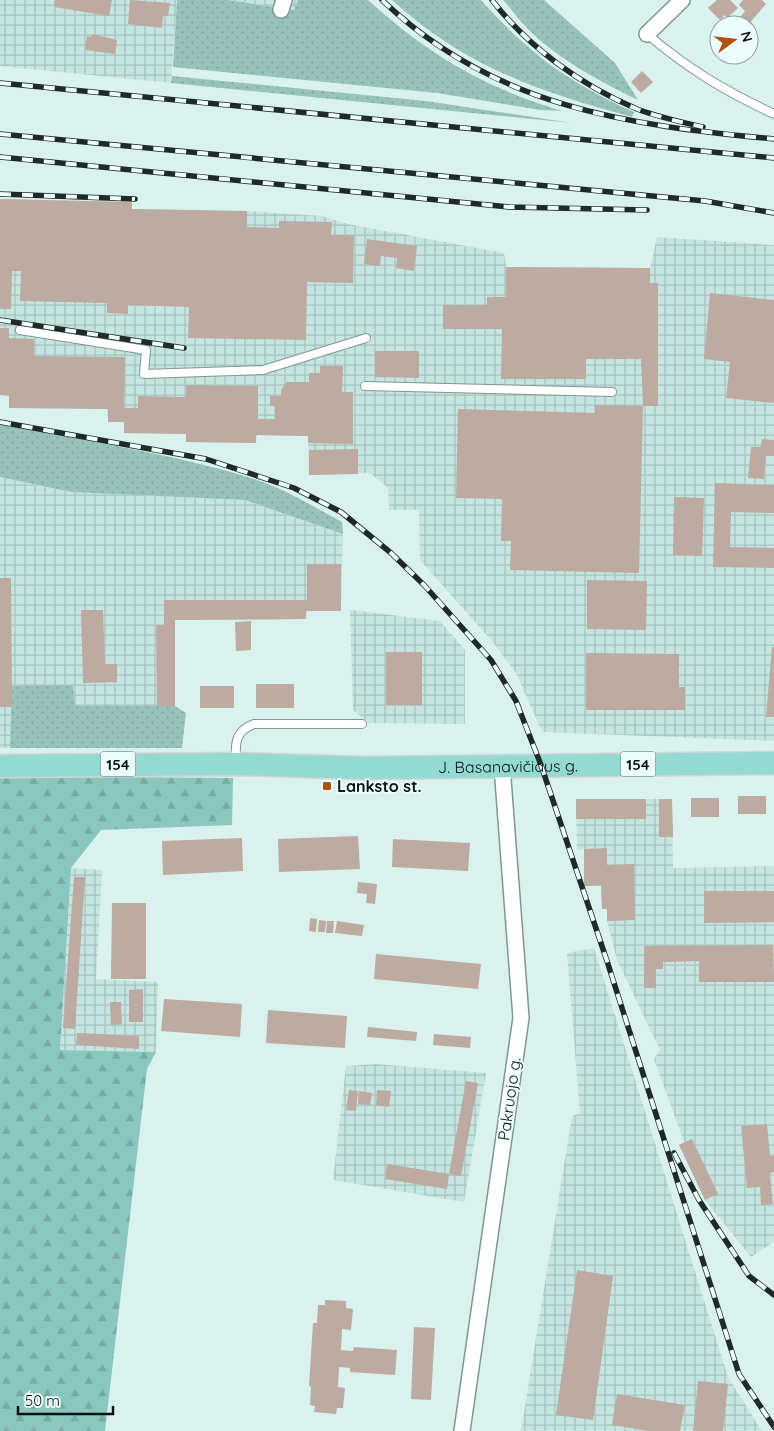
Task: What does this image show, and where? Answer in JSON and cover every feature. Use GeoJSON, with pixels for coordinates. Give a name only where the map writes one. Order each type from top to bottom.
{"type":"FeatureCollection","features":[{"type":"Feature","properties":{"kind":"main road","name":"J. Basanavičiaus g."},"geometry":{"type":"LineString","coordinates":[[0,766],[236,764],[363,768],[774,763]]}},
{"type":"Feature","properties":{"kind":"street"},"geometry":{"type":"LineString","coordinates":[[647,34],[682,0]]}},
{"type":"Feature","properties":{"kind":"street","name":"Pakruojo g."},"geometry":{"type":"LineString","coordinates":[[462,1431],[520,1018],[502,766]]}},
{"type":"Feature","properties":{"kind":"lane"},"geometry":{"type":"LineString","coordinates":[[647,34],[683,64],[741,99],[774,114]]}},
{"type":"Feature","properties":{"kind":"lane"},"geometry":{"type":"LineString","coordinates":[[20,330],[146,350],[144,374],[263,370],[366,338]]}},
{"type":"Feature","properties":{"kind":"lane"},"geometry":{"type":"LineString","coordinates":[[365,386],[612,392]]}},
{"type":"Feature","properties":{"kind":"lane"},"geometry":{"type":"LineString","coordinates":[[236,764],[235,743],[238,734],[245,727],[254,724],[362,724]]}},
{"type":"Feature","properties":{"kind":"shaded area"},"geometry":{"type":"Polygon","coordinates":[[[0,0],[177,0],[171,83],[0,66],[0,0]]]}},
{"type":"Feature","properties":{"kind":"shaded area"},"geometry":{"type":"Polygon","coordinates":[[[177,0],[228,0],[294,10],[298,0],[368,0],[413,37],[458,67],[482,80],[533,102],[562,111],[540,110],[437,93],[173,67],[177,0]]]}},
{"type":"Feature","properties":{"kind":"shaded area"},"geometry":{"type":"Polygon","coordinates":[[[228,0],[298,0],[294,10],[228,0]]]}},
{"type":"Feature","properties":{"kind":"shaded area"},"geometry":{"type":"Polygon","coordinates":[[[392,0],[481,0],[516,36],[551,65],[589,90],[634,112],[632,117],[565,97],[504,74],[447,43],[392,0]]]}},
{"type":"Feature","properties":{"kind":"shaded area"},"geometry":{"type":"Polygon","coordinates":[[[503,0],[544,0],[615,63],[638,100],[566,60],[528,29],[503,0]]]}},
{"type":"Feature","properties":{"kind":"shaded area"},"geometry":{"type":"Polygon","coordinates":[[[172,76],[426,101],[572,123],[171,83],[172,76]]]}},
{"type":"Feature","properties":{"kind":"shaded area"},"geometry":{"type":"Polygon","coordinates":[[[0,199],[132,202],[132,209],[247,211],[322,216],[348,224],[504,253],[506,267],[650,268],[657,237],[774,245],[774,741],[542,732],[516,673],[491,640],[420,560],[419,510],[389,510],[388,488],[370,473],[309,475],[308,436],[257,435],[256,443],[186,442],[186,434],[124,433],[124,422],[108,422],[107,409],[9,408],[9,396],[0,395],[0,199]]]}},
{"type":"Feature","properties":{"kind":"shaded area"},"geometry":{"type":"Polygon","coordinates":[[[0,423],[194,462],[257,480],[290,494],[342,522],[343,534],[245,500],[71,492],[0,477],[0,423]]]}},
{"type":"Feature","properties":{"kind":"shaded area"},"geometry":{"type":"Polygon","coordinates":[[[0,477],[71,492],[245,500],[343,534],[341,611],[307,611],[306,619],[175,620],[175,706],[75,706],[13,686],[10,748],[0,748],[0,477]]]}},
{"type":"Feature","properties":{"kind":"shaded area"},"geometry":{"type":"Polygon","coordinates":[[[350,610],[440,621],[465,650],[465,724],[369,723],[353,710],[350,610]]]}},
{"type":"Feature","properties":{"kind":"shaded area"},"geometry":{"type":"Polygon","coordinates":[[[73,685],[75,706],[175,706],[186,713],[182,748],[10,748],[12,686],[73,685]]]}},
{"type":"Feature","properties":{"kind":"shaded area"},"geometry":{"type":"Polygon","coordinates":[[[576,799],[672,799],[673,868],[774,866],[774,1242],[751,1257],[705,1200],[679,1145],[684,1142],[654,1059],[660,1050],[617,960],[607,921],[607,909],[602,909],[601,886],[584,886],[584,849],[577,850],[576,799]]]}},
{"type":"Feature","properties":{"kind":"shaded area"},"geometry":{"type":"Polygon","coordinates":[[[71,868],[102,870],[96,979],[158,982],[156,1052],[60,1050],[71,868]]]}},
{"type":"Feature","properties":{"kind":"shaded area"},"geometry":{"type":"Polygon","coordinates":[[[594,948],[728,1377],[762,1431],[521,1431],[572,1116],[580,1113],[567,953],[594,948]]]}},
{"type":"Feature","properties":{"kind":"shaded area"},"geometry":{"type":"Polygon","coordinates":[[[376,1064],[486,1073],[464,1202],[333,1180],[346,1066],[376,1064]]]}},
{"type":"Feature","properties":{"kind":"green space"},"geometry":{"type":"Polygon","coordinates":[[[0,776],[233,778],[232,825],[101,830],[71,868],[60,1050],[156,1052],[147,1069],[105,1431],[0,1431],[0,776]]]}},
{"type":"Feature","properties":{"kind":"building"},"geometry":{"type":"Polygon","coordinates":[[[55,0],[112,0],[109,16],[54,7],[55,0]]]}},
{"type":"Feature","properties":{"kind":"building"},"geometry":{"type":"Polygon","coordinates":[[[130,0],[170,3],[168,16],[163,16],[162,28],[128,24],[130,0]]]}},
{"type":"Feature","properties":{"kind":"building"},"geometry":{"type":"Polygon","coordinates":[[[717,0],[730,0],[738,8],[730,15],[715,15],[708,8],[717,0]]]}},
{"type":"Feature","properties":{"kind":"building"},"geometry":{"type":"Polygon","coordinates":[[[743,0],[762,0],[766,4],[757,15],[742,15],[745,11],[739,5],[743,0]]]}},
{"type":"Feature","properties":{"kind":"building"},"geometry":{"type":"Polygon","coordinates":[[[92,34],[117,40],[115,54],[85,50],[87,36],[91,37],[92,34]]]}},
{"type":"Feature","properties":{"kind":"building"},"geometry":{"type":"Polygon","coordinates":[[[642,71],[653,82],[641,93],[631,82],[642,71]]]}},
{"type":"Feature","properties":{"kind":"building"},"geometry":{"type":"Polygon","coordinates":[[[0,199],[132,202],[132,209],[247,211],[247,227],[279,228],[279,221],[332,222],[331,235],[354,235],[353,283],[307,282],[306,340],[188,338],[189,307],[128,305],[128,314],[107,313],[107,303],[20,301],[21,271],[12,271],[11,309],[0,309],[0,199]]]}},
{"type":"Feature","properties":{"kind":"building"},"geometry":{"type":"Polygon","coordinates":[[[367,239],[417,246],[414,271],[396,268],[397,258],[381,256],[380,266],[364,264],[367,239]]]}},
{"type":"Feature","properties":{"kind":"building"},"geometry":{"type":"Polygon","coordinates":[[[506,267],[650,268],[650,283],[658,283],[658,406],[643,406],[641,359],[586,359],[586,379],[501,379],[502,329],[443,329],[443,305],[487,305],[487,297],[506,297],[506,267]]]}},
{"type":"Feature","properties":{"kind":"building"},"geometry":{"type":"Polygon","coordinates":[[[710,293],[774,300],[774,403],[726,398],[730,362],[704,359],[710,293]]]}},
{"type":"Feature","properties":{"kind":"building"},"geometry":{"type":"Polygon","coordinates":[[[0,328],[9,328],[9,338],[34,339],[34,356],[125,357],[124,408],[138,408],[138,396],[186,397],[186,385],[258,386],[258,419],[275,419],[275,406],[270,406],[270,396],[281,396],[281,390],[287,382],[309,382],[309,373],[320,373],[320,366],[343,366],[342,392],[353,392],[353,444],[308,443],[308,436],[256,435],[256,443],[186,442],[186,434],[124,433],[124,422],[108,422],[108,409],[9,408],[9,395],[0,395],[0,328]]]}},
{"type":"Feature","properties":{"kind":"building"},"geometry":{"type":"Polygon","coordinates":[[[375,351],[419,351],[419,378],[375,377],[375,351]]]}},
{"type":"Feature","properties":{"kind":"building"},"geometry":{"type":"Polygon","coordinates":[[[595,405],[643,406],[639,573],[510,570],[511,541],[501,541],[502,499],[456,498],[458,409],[595,413],[595,405]]]}},
{"type":"Feature","properties":{"kind":"building"},"geometry":{"type":"Polygon","coordinates":[[[762,439],[774,440],[774,456],[766,456],[764,479],[748,478],[751,447],[761,447],[762,439]]]}},
{"type":"Feature","properties":{"kind":"building"},"geometry":{"type":"Polygon","coordinates":[[[358,449],[358,474],[309,475],[309,450],[358,449]]]}},
{"type":"Feature","properties":{"kind":"building"},"geometry":{"type":"Polygon","coordinates":[[[715,483],[774,485],[774,513],[731,512],[730,547],[774,548],[774,568],[713,567],[715,483]]]}},
{"type":"Feature","properties":{"kind":"building"},"geometry":{"type":"Polygon","coordinates":[[[674,497],[704,498],[702,556],[673,555],[674,497]]]}},
{"type":"Feature","properties":{"kind":"building"},"geometry":{"type":"Polygon","coordinates":[[[307,564],[341,564],[341,611],[306,611],[306,619],[175,620],[175,706],[157,706],[156,625],[164,625],[164,600],[307,600],[307,564]]]}},
{"type":"Feature","properties":{"kind":"building"},"geometry":{"type":"Polygon","coordinates":[[[0,578],[11,578],[12,707],[0,707],[0,578]]]}},
{"type":"Feature","properties":{"kind":"building"},"geometry":{"type":"Polygon","coordinates":[[[587,580],[647,581],[646,630],[587,629],[587,580]]]}},
{"type":"Feature","properties":{"kind":"building"},"geometry":{"type":"Polygon","coordinates":[[[81,610],[103,610],[105,664],[117,664],[117,682],[83,683],[81,610]]]}},
{"type":"Feature","properties":{"kind":"building"},"geometry":{"type":"Polygon","coordinates":[[[251,621],[251,650],[236,651],[235,622],[251,621]]]}},
{"type":"Feature","properties":{"kind":"building"},"geometry":{"type":"Polygon","coordinates":[[[772,647],[774,647],[774,717],[766,717],[772,647]]]}},
{"type":"Feature","properties":{"kind":"building"},"geometry":{"type":"Polygon","coordinates":[[[386,652],[422,652],[422,705],[386,705],[386,652]]]}},
{"type":"Feature","properties":{"kind":"building"},"geometry":{"type":"Polygon","coordinates":[[[586,653],[679,654],[679,687],[685,687],[685,710],[586,710],[586,653]]]}},
{"type":"Feature","properties":{"kind":"building"},"geometry":{"type":"Polygon","coordinates":[[[256,684],[294,684],[294,708],[256,708],[256,684]]]}},
{"type":"Feature","properties":{"kind":"building"},"geometry":{"type":"Polygon","coordinates":[[[200,686],[234,686],[234,708],[200,708],[200,686]]]}},
{"type":"Feature","properties":{"kind":"building"},"geometry":{"type":"Polygon","coordinates":[[[738,796],[766,796],[766,814],[738,814],[738,796]]]}},
{"type":"Feature","properties":{"kind":"building"},"geometry":{"type":"Polygon","coordinates":[[[691,798],[719,798],[719,817],[691,817],[691,798]]]}},
{"type":"Feature","properties":{"kind":"building"},"geometry":{"type":"Polygon","coordinates":[[[576,799],[646,799],[646,819],[576,819],[576,799]]]}},
{"type":"Feature","properties":{"kind":"building"},"geometry":{"type":"Polygon","coordinates":[[[659,799],[672,799],[673,837],[659,837],[659,799]]]}},
{"type":"Feature","properties":{"kind":"building"},"geometry":{"type":"Polygon","coordinates":[[[358,836],[360,869],[279,872],[278,839],[358,836]]]}},
{"type":"Feature","properties":{"kind":"building"},"geometry":{"type":"Polygon","coordinates":[[[242,838],[243,871],[163,875],[162,841],[242,838]]]}},
{"type":"Feature","properties":{"kind":"building"},"geometry":{"type":"Polygon","coordinates":[[[393,839],[470,843],[468,871],[392,867],[393,839]]]}},
{"type":"Feature","properties":{"kind":"building"},"geometry":{"type":"Polygon","coordinates":[[[607,848],[607,865],[634,864],[635,920],[607,921],[607,909],[602,909],[601,885],[584,886],[584,849],[607,848]]]}},
{"type":"Feature","properties":{"kind":"building"},"geometry":{"type":"Polygon","coordinates":[[[74,877],[85,877],[75,1029],[63,1028],[74,877]]]}},
{"type":"Feature","properties":{"kind":"building"},"geometry":{"type":"Polygon","coordinates":[[[358,882],[377,884],[375,904],[366,903],[367,894],[357,893],[358,882]]]}},
{"type":"Feature","properties":{"kind":"building"},"geometry":{"type":"Polygon","coordinates":[[[704,891],[774,891],[774,922],[704,923],[704,891]]]}},
{"type":"Feature","properties":{"kind":"building"},"geometry":{"type":"Polygon","coordinates":[[[112,903],[146,903],[146,979],[111,979],[112,903]]]}},
{"type":"Feature","properties":{"kind":"building"},"geometry":{"type":"Polygon","coordinates":[[[310,918],[317,919],[316,932],[309,931],[310,918]]]}},
{"type":"Feature","properties":{"kind":"building"},"geometry":{"type":"Polygon","coordinates":[[[319,920],[326,921],[325,932],[318,932],[319,920]]]}},
{"type":"Feature","properties":{"kind":"building"},"geometry":{"type":"Polygon","coordinates":[[[327,921],[334,921],[333,933],[326,933],[327,921]]]}},
{"type":"Feature","properties":{"kind":"building"},"geometry":{"type":"Polygon","coordinates":[[[337,921],[364,925],[362,936],[335,933],[337,921]]]}},
{"type":"Feature","properties":{"kind":"building"},"geometry":{"type":"Polygon","coordinates":[[[773,945],[774,982],[699,982],[699,961],[663,962],[663,969],[656,969],[656,988],[644,988],[644,946],[773,945]]]}},
{"type":"Feature","properties":{"kind":"building"},"geometry":{"type":"Polygon","coordinates":[[[376,954],[481,964],[478,989],[374,979],[376,954]]]}},
{"type":"Feature","properties":{"kind":"building"},"geometry":{"type":"Polygon","coordinates":[[[143,989],[143,1022],[129,1022],[129,990],[143,989]]]}},
{"type":"Feature","properties":{"kind":"building"},"geometry":{"type":"Polygon","coordinates":[[[164,999],[242,1004],[240,1037],[161,1031],[164,999]]]}},
{"type":"Feature","properties":{"kind":"building"},"geometry":{"type":"Polygon","coordinates":[[[110,1002],[121,1002],[122,1024],[111,1025],[110,1002]]]}},
{"type":"Feature","properties":{"kind":"building"},"geometry":{"type":"Polygon","coordinates":[[[268,1010],[347,1016],[345,1048],[266,1043],[268,1010]]]}},
{"type":"Feature","properties":{"kind":"building"},"geometry":{"type":"Polygon","coordinates":[[[368,1027],[417,1032],[416,1041],[367,1037],[368,1027]]]}},
{"type":"Feature","properties":{"kind":"building"},"geometry":{"type":"Polygon","coordinates":[[[77,1033],[139,1036],[139,1049],[76,1045],[77,1033]]]}},
{"type":"Feature","properties":{"kind":"building"},"geometry":{"type":"Polygon","coordinates":[[[434,1034],[471,1037],[470,1048],[433,1045],[434,1034]]]}},
{"type":"Feature","properties":{"kind":"building"},"geometry":{"type":"Polygon","coordinates":[[[466,1081],[478,1083],[461,1176],[449,1174],[466,1081]]]}},
{"type":"Feature","properties":{"kind":"building"},"geometry":{"type":"Polygon","coordinates":[[[349,1090],[358,1091],[356,1111],[346,1110],[349,1090]]]}},
{"type":"Feature","properties":{"kind":"building"},"geometry":{"type":"Polygon","coordinates":[[[377,1090],[391,1091],[389,1107],[376,1105],[377,1090]]]}},
{"type":"Feature","properties":{"kind":"building"},"geometry":{"type":"Polygon","coordinates":[[[359,1091],[372,1093],[370,1105],[358,1104],[359,1091]]]}},
{"type":"Feature","properties":{"kind":"building"},"geometry":{"type":"Polygon","coordinates":[[[767,1124],[770,1156],[774,1156],[774,1172],[770,1173],[773,1204],[761,1205],[760,1187],[747,1188],[741,1126],[767,1124]]]}},
{"type":"Feature","properties":{"kind":"building"},"geometry":{"type":"Polygon","coordinates":[[[692,1139],[718,1194],[705,1200],[679,1145],[692,1139]]]}},
{"type":"Feature","properties":{"kind":"building"},"geometry":{"type":"Polygon","coordinates":[[[387,1164],[449,1174],[447,1189],[385,1179],[387,1164]]]}},
{"type":"Feature","properties":{"kind":"building"},"geometry":{"type":"Polygon","coordinates":[[[577,1270],[613,1276],[593,1420],[556,1415],[577,1270]]]}},
{"type":"Feature","properties":{"kind":"building"},"geometry":{"type":"Polygon","coordinates":[[[325,1300],[346,1301],[346,1308],[353,1309],[351,1330],[342,1329],[341,1350],[353,1351],[354,1347],[397,1350],[395,1375],[350,1372],[350,1368],[339,1367],[338,1387],[345,1388],[343,1408],[337,1408],[336,1414],[314,1412],[315,1406],[310,1405],[311,1387],[309,1386],[313,1323],[317,1323],[318,1305],[325,1305],[325,1300]]]}},
{"type":"Feature","properties":{"kind":"building"},"geometry":{"type":"Polygon","coordinates":[[[414,1327],[435,1328],[431,1400],[411,1399],[414,1327]]]}},
{"type":"Feature","properties":{"kind":"building"},"geometry":{"type":"Polygon","coordinates":[[[698,1381],[728,1384],[723,1431],[693,1431],[698,1381]]]}},
{"type":"Feature","properties":{"kind":"building"},"geometry":{"type":"Polygon","coordinates":[[[617,1394],[685,1405],[680,1431],[648,1431],[612,1425],[617,1394]]]}},
{"type":"Feature","properties":{"kind":"railway"},"geometry":{"type":"LineString","coordinates":[[382,0],[425,36],[470,65],[516,87],[564,104],[614,117],[666,126],[774,139]]}},
{"type":"Feature","properties":{"kind":"railway"},"geometry":{"type":"LineString","coordinates":[[492,0],[522,34],[557,64],[576,77],[616,100],[637,109],[703,127]]}},
{"type":"Feature","properties":{"kind":"railway"},"geometry":{"type":"LineString","coordinates":[[0,83],[774,158]]}},
{"type":"Feature","properties":{"kind":"railway"},"geometry":{"type":"LineString","coordinates":[[0,134],[705,201],[774,213]]}},
{"type":"Feature","properties":{"kind":"railway"},"geometry":{"type":"LineString","coordinates":[[0,157],[509,207],[647,210]]}},
{"type":"Feature","properties":{"kind":"railway"},"geometry":{"type":"LineString","coordinates":[[0,194],[135,199]]}},
{"type":"Feature","properties":{"kind":"railway"},"geometry":{"type":"LineString","coordinates":[[0,320],[184,348]]}},
{"type":"Feature","properties":{"kind":"railway"},"geometry":{"type":"LineString","coordinates":[[0,422],[206,459],[294,488],[341,512],[391,553],[424,585],[491,660],[516,701],[541,765],[607,961],[739,1374],[774,1427]]}},
{"type":"Feature","properties":{"kind":"railway"},"geometry":{"type":"LineString","coordinates":[[674,1153],[699,1200],[749,1276],[774,1295]]}},
{"type":"Feature","properties":{"kind":"place","name":"Lanksto st."},"geometry":{"type":"Point","coordinates":[327,786]}}]}
